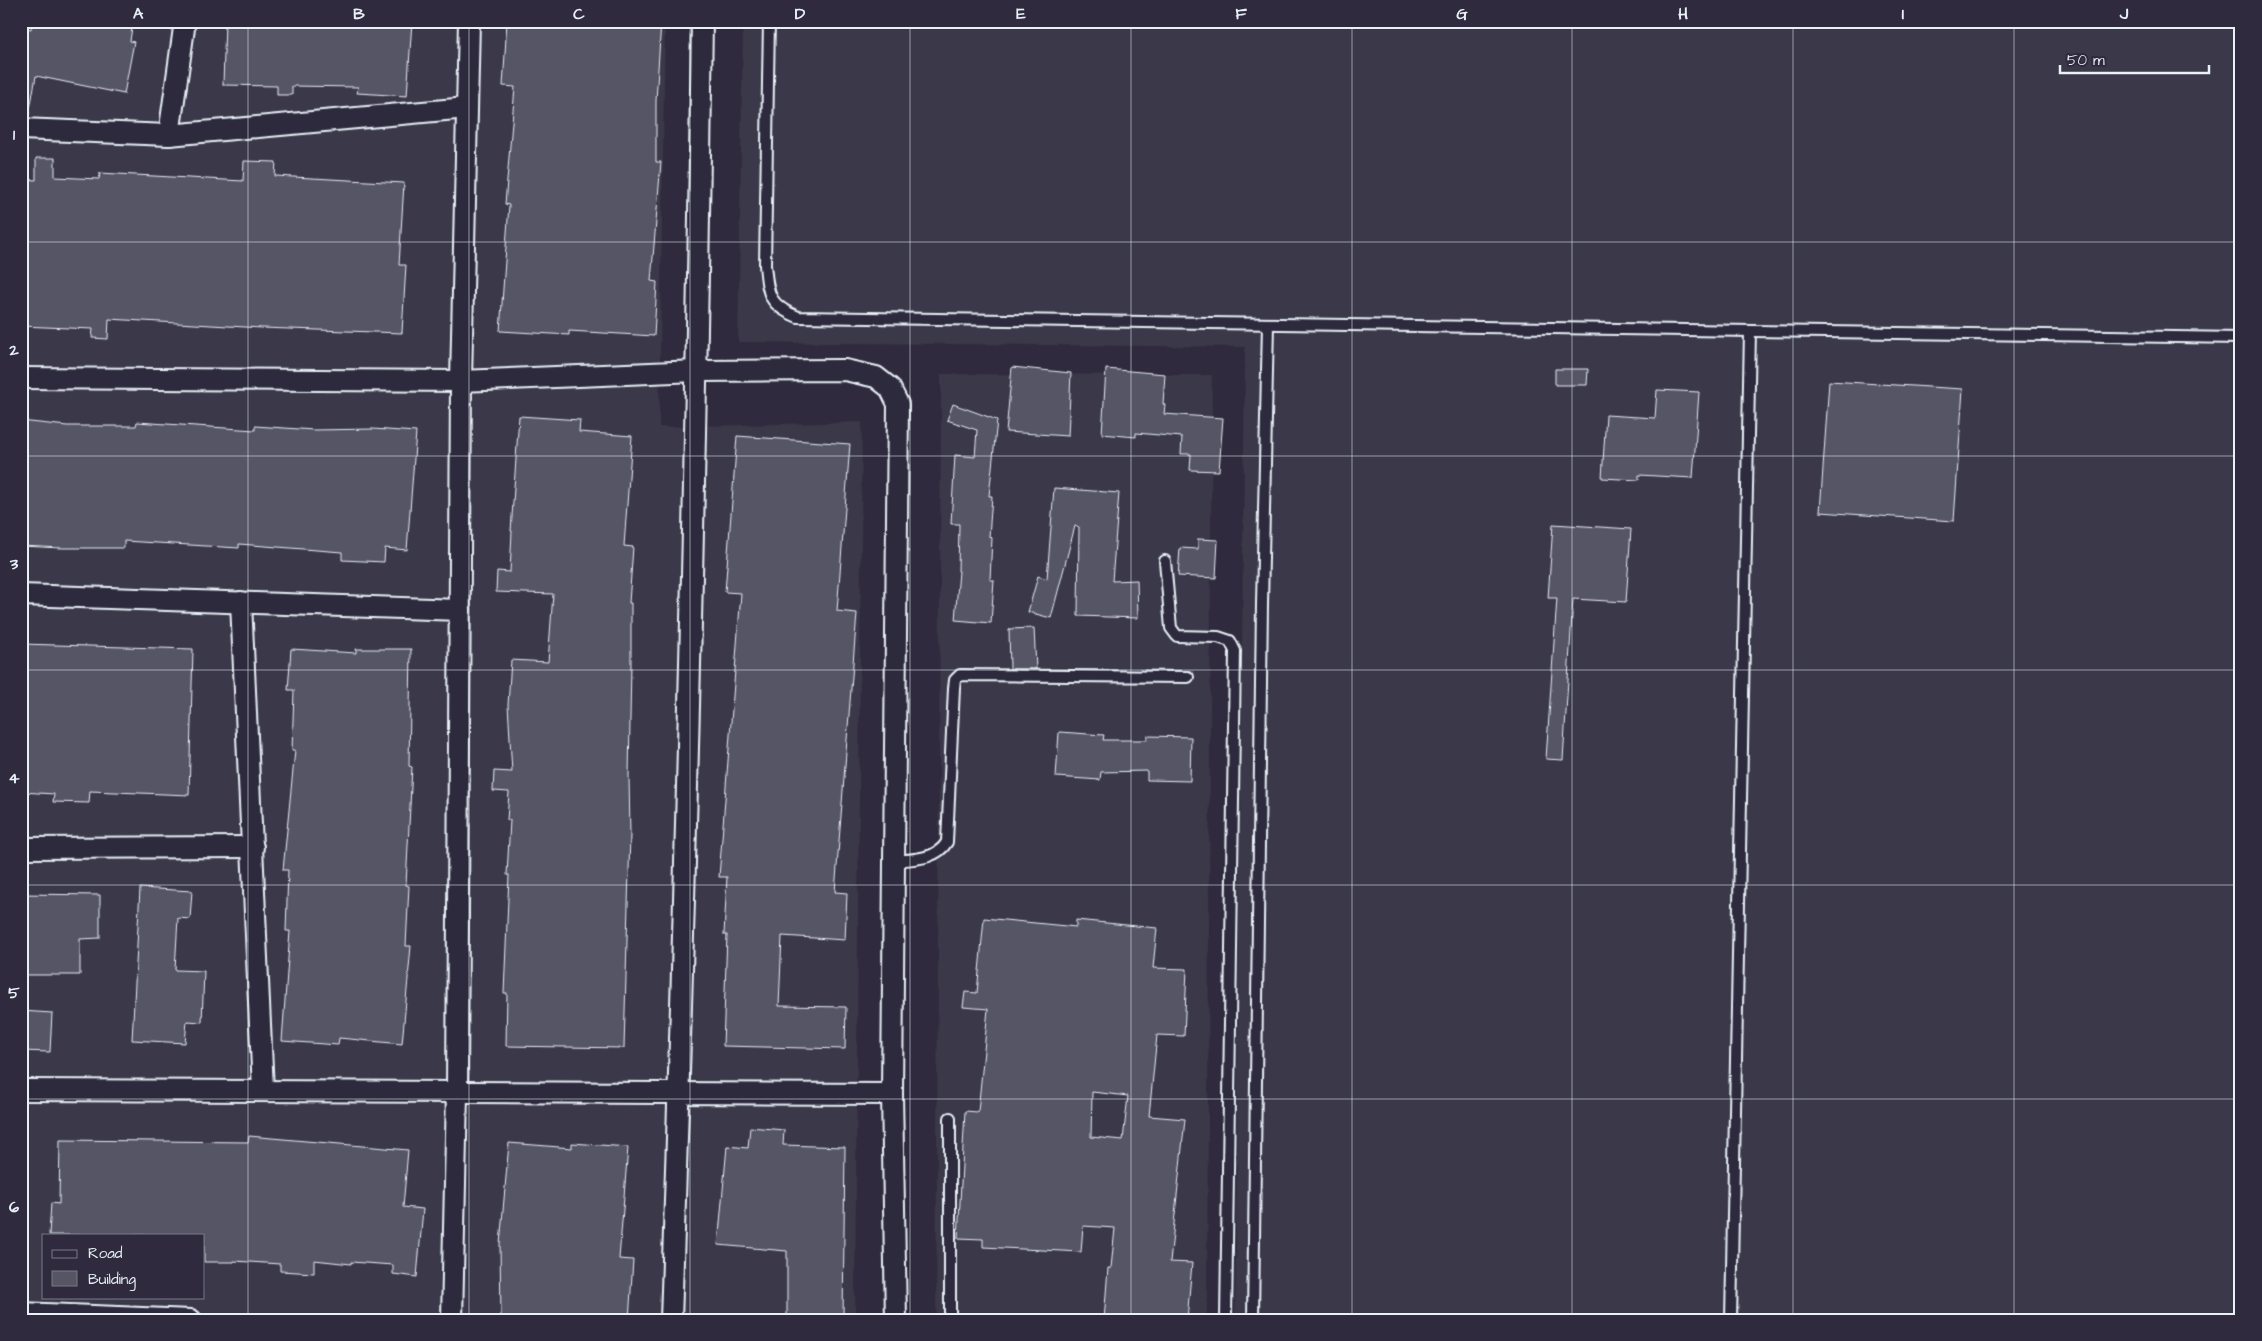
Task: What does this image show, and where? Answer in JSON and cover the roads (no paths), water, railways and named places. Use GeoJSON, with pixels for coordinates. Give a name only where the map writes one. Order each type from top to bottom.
{"type":"FeatureCollection","features":[{"type":"Feature","properties":{"kind":"street"},"geometry":{"type":"LineString","coordinates":[[169,135],[184,21]]}},
{"type":"Feature","properties":{"kind":"street"},"geometry":{"type":"LineString","coordinates":[[452,1320],[457,1092],[462,381],[469,21]]}},
{"type":"Feature","properties":{"kind":"street"},"geometry":{"type":"LineString","coordinates":[[671,1320],[679,1094],[697,371],[702,21]]}},
{"type":"Feature","properties":{"kind":"street"},"geometry":{"type":"LineString","coordinates":[[21,129],[169,135],[467,108]]}},
{"type":"Feature","properties":{"kind":"street"},"geometry":{"type":"LineString","coordinates":[[21,378],[462,381],[697,371],[845,370],[876,377],[890,388],[898,404],[892,1094],[896,1320]]}},
{"type":"Feature","properties":{"kind":"street"},"geometry":{"type":"LineString","coordinates":[[21,595],[460,610]]}},
{"type":"Feature","properties":{"kind":"street"},"geometry":{"type":"LineString","coordinates":[[242,602],[263,1091]]}},
{"type":"Feature","properties":{"kind":"street"},"geometry":{"type":"LineString","coordinates":[[21,848],[253,848]]}},
{"type":"Feature","properties":{"kind":"street"},"geometry":{"type":"LineString","coordinates":[[21,1090],[892,1094]]}},
{"type":"Feature","properties":{"kind":"street"},"geometry":{"type":"LineString","coordinates":[[21,1313],[192,1320]]}},
{"type":"Feature","properties":{"kind":"lane"},"geometry":{"type":"LineString","coordinates":[[769,21],[765,265],[767,288],[772,302],[784,311],[798,316],[2241,338]]}},
{"type":"Feature","properties":{"kind":"lane"},"geometry":{"type":"LineString","coordinates":[[1253,1320],[1268,324]]}},
{"type":"Feature","properties":{"kind":"lane"},"geometry":{"type":"LineString","coordinates":[[1730,1320],[1750,331]]}},
{"type":"Feature","properties":{"kind":"lane"},"geometry":{"type":"LineString","coordinates":[[1166,561],[1170,628],[1177,636],[1218,638],[1230,642],[1235,651],[1226,1320]]}},
{"type":"Feature","properties":{"kind":"lane"},"geometry":{"type":"LineString","coordinates":[[894,861],[925,858],[943,849],[947,842],[954,688],[955,680],[960,675],[1188,677]]}},
{"type":"Feature","properties":{"kind":"lane"},"geometry":{"type":"LineString","coordinates":[[950,1118],[950,1320]]}}]}
